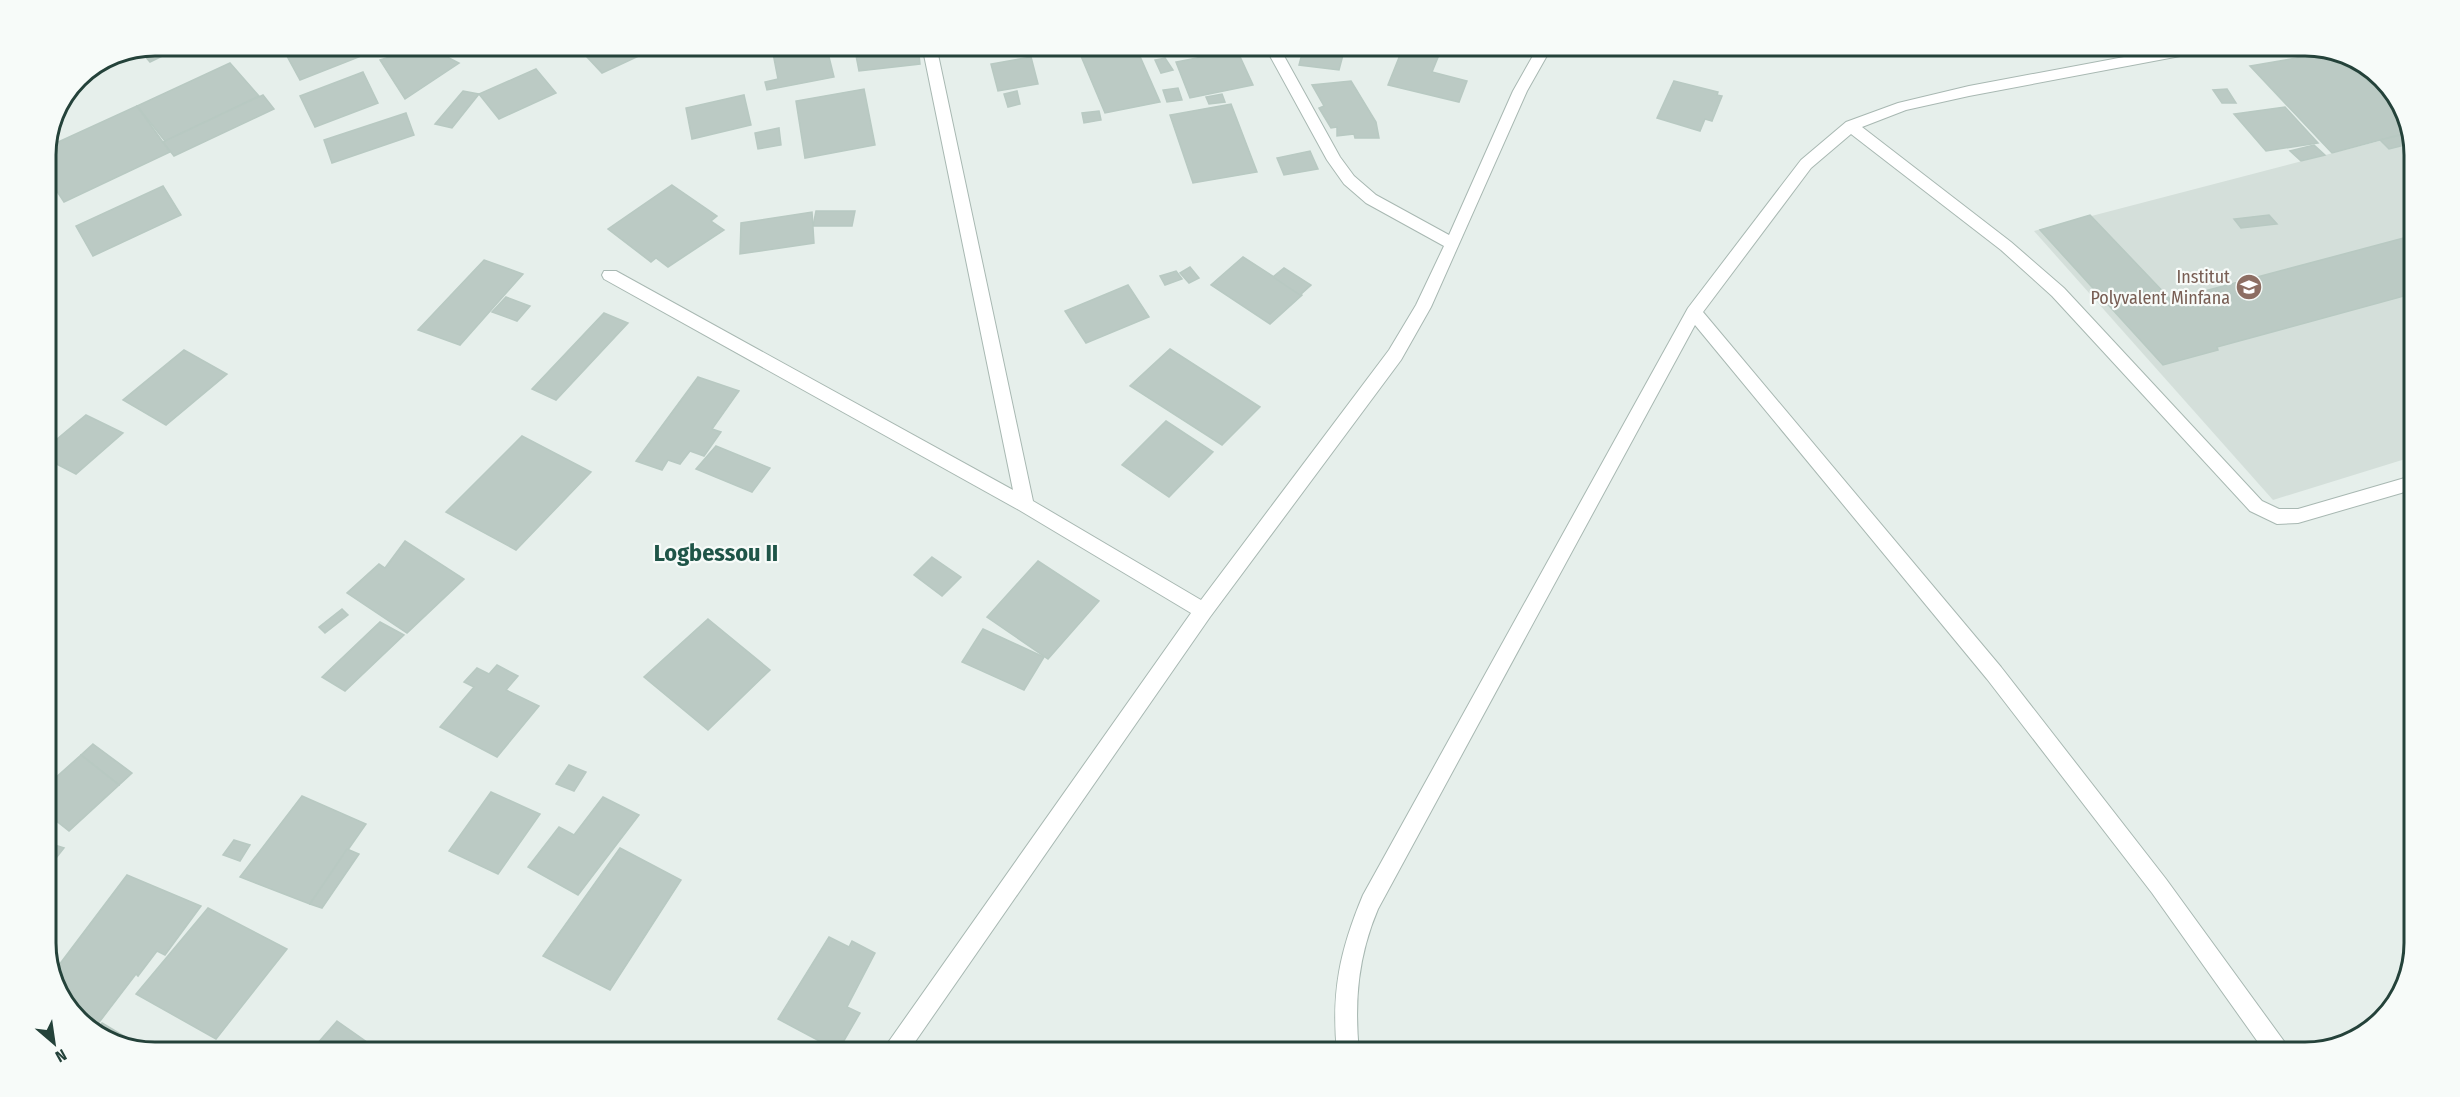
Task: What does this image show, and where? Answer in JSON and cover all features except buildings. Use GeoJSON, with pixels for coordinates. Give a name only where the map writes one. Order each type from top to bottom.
{"type":"FeatureCollection","features":[{"type":"Feature","properties":{"kind":"street"},"geometry":{"type":"LineString","coordinates":[[930,56],[1024,505]]}},
{"type":"Feature","properties":{"kind":"street"},"geometry":{"type":"LineString","coordinates":[[1277,56],[1334,160],[1349,180],[1371,199],[1453,244]]}},
{"type":"Feature","properties":{"kind":"street"},"geometry":{"type":"LineString","coordinates":[[902,1042],[1203,611],[1395,355],[1423,307],[1520,91],[1540,56]]}},
{"type":"Feature","properties":{"kind":"street"},"geometry":{"type":"LineString","coordinates":[[1347,1042],[1344,990],[1354,938],[1370,902],[1694,312],[1806,164],[1851,126],[1903,106],[1969,91],[2154,56]]}},
{"type":"Feature","properties":{"kind":"street"},"geometry":{"type":"LineString","coordinates":[[1851,126],[2006,246],[2058,292],[2256,506],[2277,517],[2298,516],[2404,485]]}},
{"type":"Feature","properties":{"kind":"street"},"geometry":{"type":"LineString","coordinates":[[610,275],[1024,505],[1203,611]]}},
{"type":"Feature","properties":{"kind":"street"},"geometry":{"type":"LineString","coordinates":[[1694,312],[1994,673],[2159,886],[2271,1042]]}},
{"type":"Feature","properties":{"kind":"shaded area","name":"Institut Polyvalent Minfana"},"geometry":{"type":"Polygon","coordinates":[[[2403,135],[2404,459],[2273,500],[2034,231],[2403,135]]]}},
{"type":"Feature","properties":{"kind":"place","name":"Institut Polyvalent Minfana"},"geometry":{"type":"Point","coordinates":[2249,287]}},
{"type":"Feature","properties":{"kind":"district","name":"Logbessou II"},"geometry":{"type":"Point","coordinates":[716,553]}}]}
